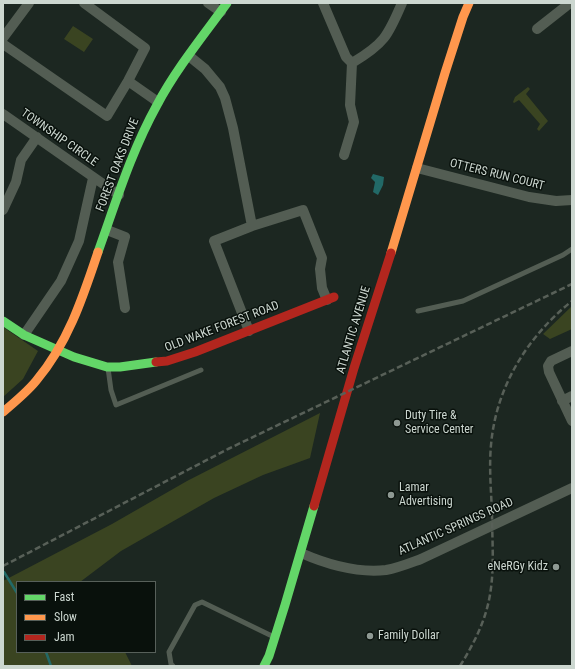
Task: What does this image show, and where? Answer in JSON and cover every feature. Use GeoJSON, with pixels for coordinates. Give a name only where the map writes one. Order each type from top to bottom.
{"type":"FeatureCollection","features":[{"type":"Feature","properties":{"kind":"street"},"geometry":{"type":"LineString","coordinates":[[3,38],[29,3]]}},
{"type":"Feature","properties":{"kind":"street"},"geometry":{"type":"LineString","coordinates":[[3,44],[107,116],[128,81],[145,48],[84,3]]}},
{"type":"Feature","properties":{"kind":"street"},"geometry":{"type":"LineString","coordinates":[[208,3],[221,12]]}},
{"type":"Feature","properties":{"kind":"street","name":"FOREST OAKS DRIVE"},"geometry":{"type":"LineString","coordinates":[[58,350],[68,334],[75,316],[142,134],[158,102],[227,3]]}},
{"type":"Feature","properties":{"kind":"street"},"geometry":{"type":"LineString","coordinates":[[323,3],[346,57],[352,63],[350,105],[354,122],[344,155]]}},
{"type":"Feature","properties":{"kind":"street"},"geometry":{"type":"LineString","coordinates":[[352,63],[371,52],[383,40],[390,31],[402,3]]}},
{"type":"Feature","properties":{"kind":"street","name":"ATLANTIC AVENUE"},"geometry":{"type":"LineString","coordinates":[[264,666],[275,637],[354,368],[463,17],[469,3]]}},
{"type":"Feature","properties":{"kind":"street"},"geometry":{"type":"LineString","coordinates":[[538,29],[570,3]]}},
{"type":"Feature","properties":{"kind":"street"},"geometry":{"type":"LineString","coordinates":[[189,56],[205,69],[220,87],[225,98],[233,128],[252,226]]}},
{"type":"Feature","properties":{"kind":"street"},"geometry":{"type":"LineString","coordinates":[[128,81],[158,102]]}},
{"type":"Feature","properties":{"kind":"street","name":"TOWNSHIP CIRCLE"},"geometry":{"type":"LineString","coordinates":[[3,114],[119,195]]}},
{"type":"Feature","properties":{"kind":"street"},"geometry":{"type":"LineString","coordinates":[[3,210],[16,182],[21,160],[37,137]]}},
{"type":"Feature","properties":{"kind":"street","name":"OTTERS RUN COURT"},"geometry":{"type":"LineString","coordinates":[[417,168],[529,197],[556,202],[572,200]]}},
{"type":"Feature","properties":{"kind":"street"},"geometry":{"type":"LineString","coordinates":[[24,335],[61,281],[79,241],[93,178]]}},
{"type":"Feature","properties":{"kind":"street"},"geometry":{"type":"LineString","coordinates":[[249,331],[214,241],[252,226],[303,210],[322,258],[320,269],[322,288],[330,299]]}},
{"type":"Feature","properties":{"kind":"street"},"geometry":{"type":"LineString","coordinates":[[107,230],[125,237],[118,262],[125,308]]}},
{"type":"Feature","properties":{"kind":"street","name":"OLD WAKE FOREST ROAD"},"geometry":{"type":"LineString","coordinates":[[58,350],[74,357],[108,367],[167,362],[330,299]]}},
{"type":"Feature","properties":{"kind":"street"},"geometry":{"type":"LineString","coordinates":[[3,321],[24,335],[58,350],[48,367],[36,381],[14,404],[3,412]]}},
{"type":"Feature","properties":{"kind":"street"},"geometry":{"type":"LineString","coordinates":[[572,351],[551,361],[548,366],[549,372],[572,421]]}},
{"type":"Feature","properties":{"kind":"street"},"geometry":{"type":"LineString","coordinates":[[562,401],[572,396]]}},
{"type":"Feature","properties":{"kind":"street","name":"ATLANTIC SPRINGS ROAD"},"geometry":{"type":"LineString","coordinates":[[300,553],[319,560],[351,568],[386,570],[421,559],[572,488]]}},
{"type":"Feature","properties":{"kind":"lane"},"geometry":{"type":"LineString","coordinates":[[418,311],[463,302],[563,255],[572,249]]}},
{"type":"Feature","properties":{"kind":"lane"},"geometry":{"type":"LineString","coordinates":[[108,367],[111,390],[116,405],[201,370]]}},
{"type":"Feature","properties":{"kind":"lane"},"geometry":{"type":"LineString","coordinates":[[173,666],[171,664],[169,652],[196,605],[202,602],[275,637]]}},
{"type":"Feature","properties":{"kind":"green space"},"geometry":{"type":"Polygon","coordinates":[[[73,26],[93,39],[84,52],[64,39],[73,26]]]}},
{"type":"Feature","properties":{"kind":"green space"},"geometry":{"type":"Polygon","coordinates":[[[528,87],[530,89],[526,94],[548,121],[539,131],[537,129],[540,124],[519,100],[514,103],[513,102],[515,97],[528,87]]]}},
{"type":"Feature","properties":{"kind":"green space"},"geometry":{"type":"Polygon","coordinates":[[[572,306],[572,329],[550,339],[543,334],[572,306]]]}},
{"type":"Feature","properties":{"kind":"green space"},"geometry":{"type":"Polygon","coordinates":[[[3,327],[38,351],[23,379],[3,397],[3,327]]]}},
{"type":"Feature","properties":{"kind":"green space"},"geometry":{"type":"Polygon","coordinates":[[[320,413],[310,458],[263,475],[214,498],[121,551],[81,581],[16,581],[16,653],[126,653],[132,666],[3,666],[3,581],[112,524],[187,481],[320,413]]]}},
{"type":"Feature","properties":{"kind":"water"},"geometry":{"type":"Polygon","coordinates":[[[373,174],[384,177],[383,185],[378,195],[373,192],[375,182],[371,178],[373,174]]]}},
{"type":"Feature","properties":{"kind":"waterway"},"geometry":{"type":"LineString","coordinates":[[4,572],[16,591]]}},
{"type":"Feature","properties":{"kind":"waterway"},"geometry":{"type":"LineString","coordinates":[[46,653],[51,666]]}},
{"type":"Feature","properties":{"kind":"railway"},"geometry":{"type":"LineString","coordinates":[[3,566],[228,449],[572,284]]}},
{"type":"Feature","properties":{"kind":"railway"},"geometry":{"type":"LineString","coordinates":[[460,666],[474,642],[481,626],[487,609],[491,589],[493,556],[490,453],[494,424],[499,403],[516,365],[528,347],[556,315],[572,301]]}},
{"type":"Feature","properties":{"kind":"traffic: fast"},"geometry":{"type":"LineString","coordinates":[[98,252],[124,177],[139,141],[164,92],[190,53],[227,3]]}},
{"type":"Feature","properties":{"kind":"traffic: fast"},"geometry":{"type":"LineString","coordinates":[[3,321],[24,335],[74,357],[107,367],[120,367],[156,362]]}},
{"type":"Feature","properties":{"kind":"traffic: fast"},"geometry":{"type":"LineString","coordinates":[[264,666],[269,656],[285,605],[314,506]]}},
{"type":"Feature","properties":{"kind":"traffic: slow"},"geometry":{"type":"LineString","coordinates":[[391,253],[445,73],[469,3]]}},
{"type":"Feature","properties":{"kind":"traffic: slow"},"geometry":{"type":"LineString","coordinates":[[3,412],[21,397],[32,385],[57,351],[66,335],[80,303],[98,252]]}},
{"type":"Feature","properties":{"kind":"traffic: jam"},"geometry":{"type":"LineString","coordinates":[[314,506],[354,368],[391,253]]}},
{"type":"Feature","properties":{"kind":"traffic: jam"},"geometry":{"type":"LineString","coordinates":[[156,362],[167,361],[195,352],[334,297]]}},
{"type":"Feature","properties":{"kind":"place","name":"Duty Tire & Service Center"},"geometry":{"type":"Point","coordinates":[397,423]}},
{"type":"Feature","properties":{"kind":"place","name":"Lamar Advertising"},"geometry":{"type":"Point","coordinates":[391,495]}},
{"type":"Feature","properties":{"kind":"place","name":"eNeRGy Kidz"},"geometry":{"type":"Point","coordinates":[556,567]}},
{"type":"Feature","properties":{"kind":"place","name":"Family Dollar"},"geometry":{"type":"Point","coordinates":[370,636]}}]}
